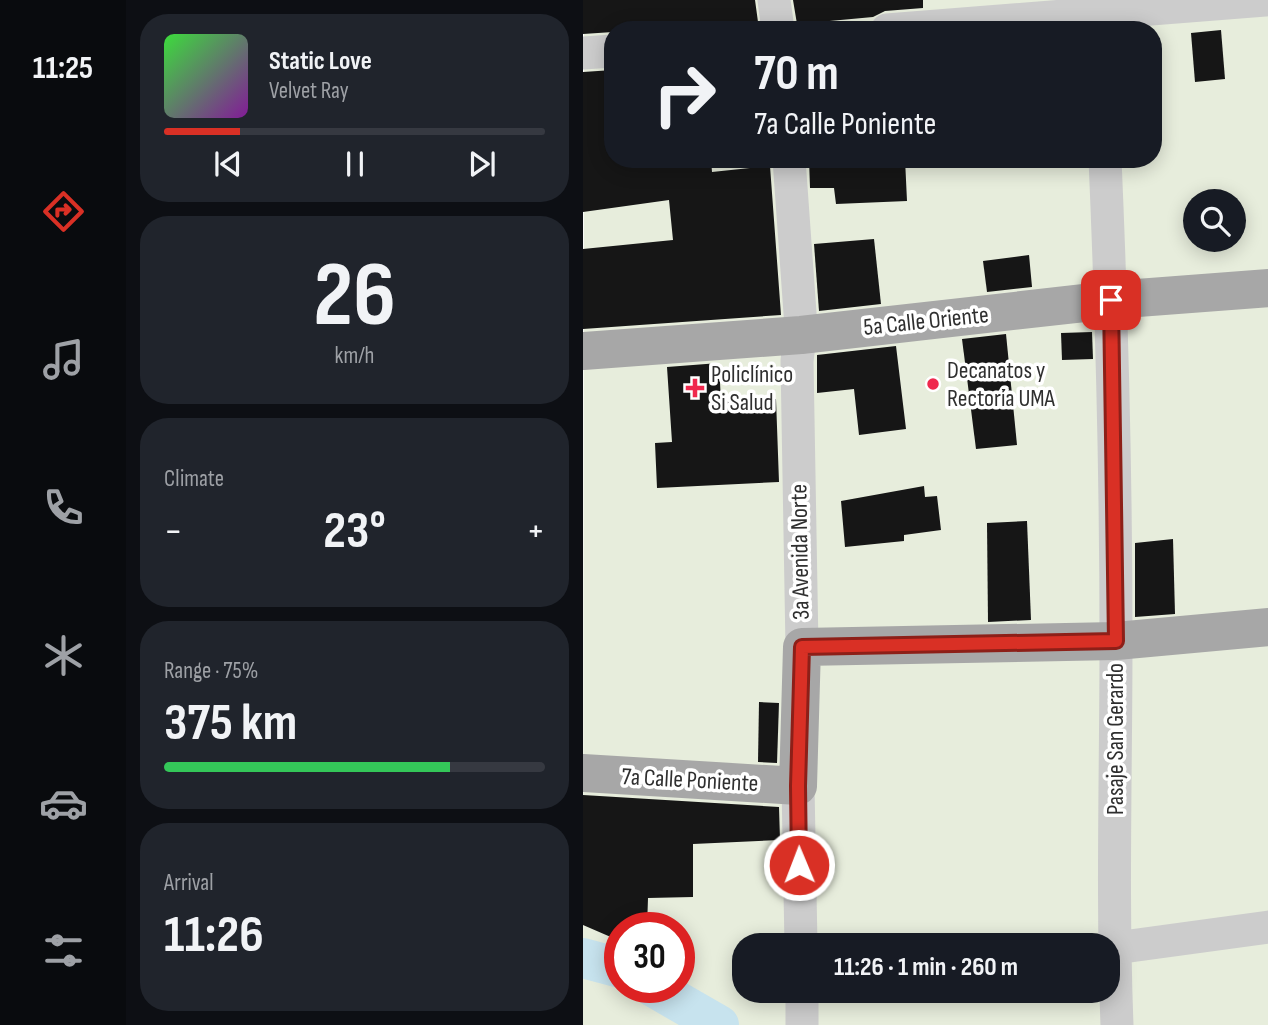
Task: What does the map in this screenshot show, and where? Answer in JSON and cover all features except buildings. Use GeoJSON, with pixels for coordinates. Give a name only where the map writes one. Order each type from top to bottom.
{"type":"FeatureCollection","features":[{"type":"Feature","properties":{"kind":"main road","name":"5a Calle Oriente"},"geometry":{"type":"LineString","coordinates":[[583,351],[801,335],[1111,300],[1268,288]]}},
{"type":"Feature","properties":{"kind":"main road"},"geometry":{"type":"LineString","coordinates":[[802,647],[1116,641],[1268,627]]}},
{"type":"Feature","properties":{"kind":"main road","name":"3a Avenida Norte"},"geometry":{"type":"LineString","coordinates":[[798,786],[802,647]]}},
{"type":"Feature","properties":{"kind":"main road","name":"7a Calle Poniente"},"geometry":{"type":"LineString","coordinates":[[583,774],[798,786]]}},
{"type":"Feature","properties":{"kind":"street"},"geometry":{"type":"LineString","coordinates":[[774,0],[777,21]]}},
{"type":"Feature","properties":{"kind":"street"},"geometry":{"type":"LineString","coordinates":[[1107,21],[1265,0]]}},
{"type":"Feature","properties":{"kind":"street"},"geometry":{"type":"LineString","coordinates":[[583,53],[604,52]]}},
{"type":"Feature","properties":{"kind":"street","name":"3a Avenida Norte"},"geometry":{"type":"LineString","coordinates":[[790,168],[801,335],[797,361],[802,647]]}},
{"type":"Feature","properties":{"kind":"street","name":"Pasaje San Gerardo"},"geometry":{"type":"LineString","coordinates":[[1105,168],[1111,300],[1116,641],[1111,933]]}},
{"type":"Feature","properties":{"kind":"street","name":"3a Avenida Norte"},"geometry":{"type":"LineString","coordinates":[[798,786],[801,933]]}},
{"type":"Feature","properties":{"kind":"street"},"geometry":{"type":"LineString","coordinates":[[1120,948],[1268,927]]}},
{"type":"Feature","properties":{"kind":"street","name":"Pasaje San Gerardo"},"geometry":{"type":"LineString","coordinates":[[1115,1003],[1117,1025]]}},
{"type":"Feature","properties":{"kind":"green space"},"geometry":{"type":"Polygon","coordinates":[[[584,0],[1268,0],[1268,1025],[583,1025],[584,0]]]}},
{"type":"Feature","properties":{"kind":"waterway"},"geometry":{"type":"LineString","coordinates":[[583,958],[604,964]]}},
{"type":"Feature","properties":{"kind":"waterway"},"geometry":{"type":"LineString","coordinates":[[681,1003],[719,1025]]}},
{"type":"Feature","properties":{"kind":"place","name":"Decanatos y Rectoría UMA"},"geometry":{"type":"Point","coordinates":[933,384]}},
{"type":"Feature","properties":{"kind":"place","name":"Policlínico Si Salud"},"geometry":{"type":"Point","coordinates":[695,388]}},
{"type":"Feature","properties":{"kind":"route"},"geometry":{"type":"LineString","coordinates":[[799,865],[802,647],[1116,641],[1111,300]]}}]}
